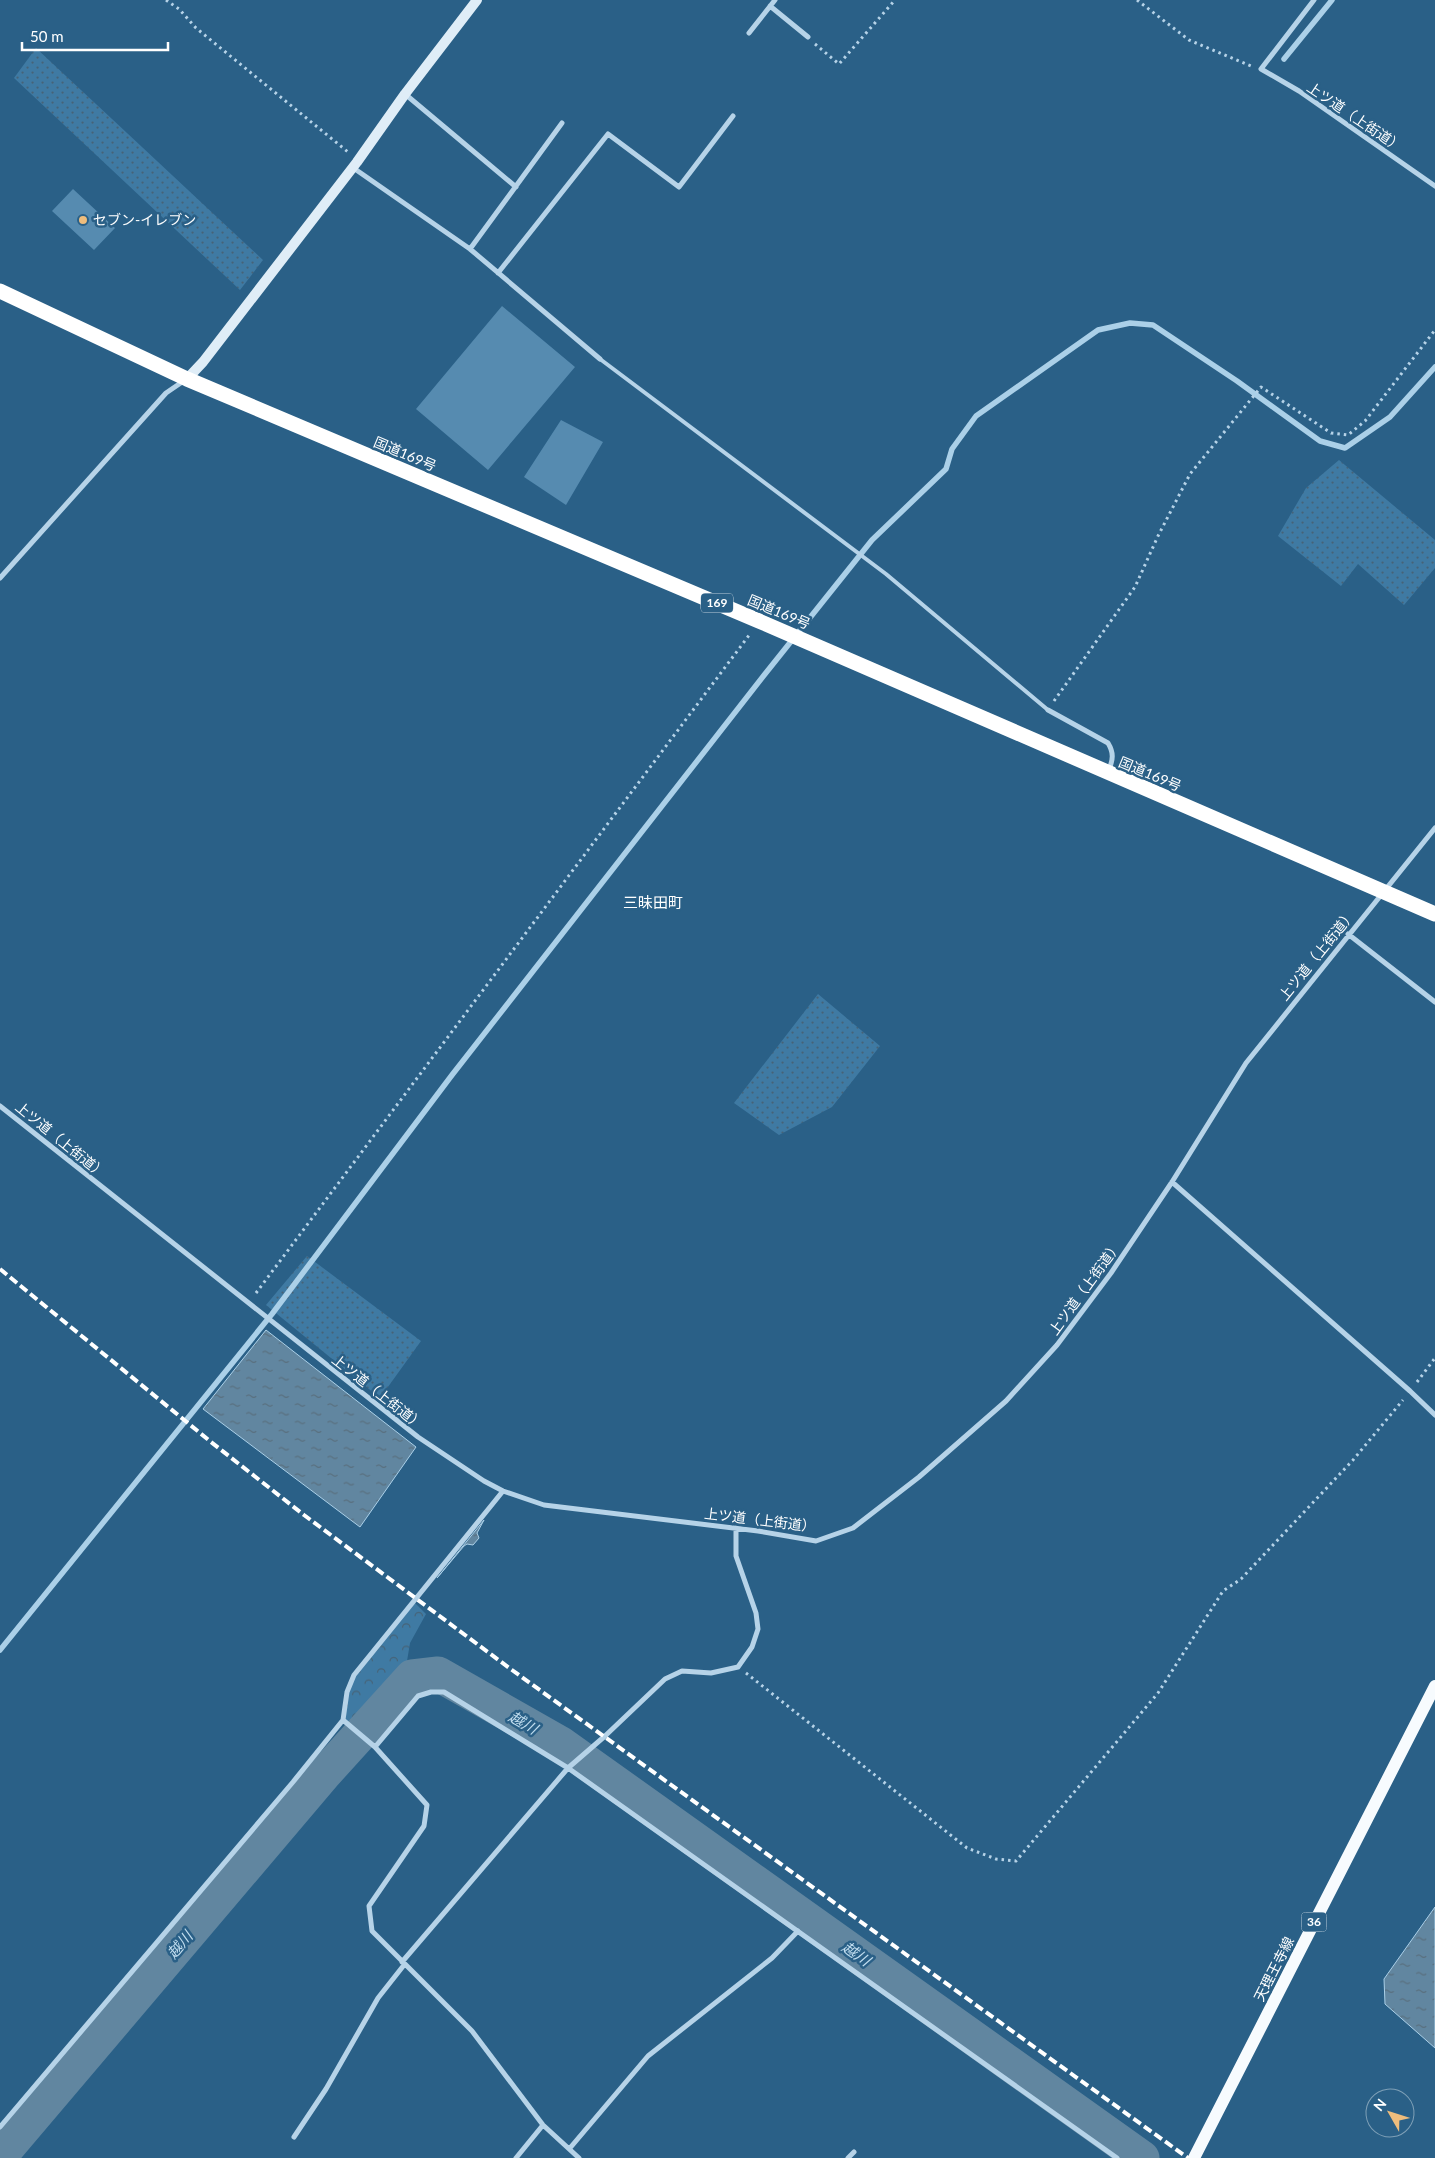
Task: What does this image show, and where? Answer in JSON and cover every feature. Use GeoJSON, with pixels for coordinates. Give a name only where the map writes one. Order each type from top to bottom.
{"type":"FeatureCollection","features":[{"type":"Feature","properties":{"kind":"highway","name":"国道169号"},"geometry":{"type":"LineString","coordinates":[[0,291],[187,379],[759,621],[1435,914]]}},
{"type":"Feature","properties":{"kind":"main road","name":"天理王寺線"},"geometry":{"type":"LineString","coordinates":[[1194,2158],[1435,1686]]}},
{"type":"Feature","properties":{"kind":"street"},"geometry":{"type":"LineString","coordinates":[[0,578],[166,393],[187,379],[203,362],[477,0]]}},
{"type":"Feature","properties":{"kind":"street"},"geometry":{"type":"LineString","coordinates":[[749,34],[775,0]]}},
{"type":"Feature","properties":{"kind":"street"},"geometry":{"type":"LineString","coordinates":[[1261,69],[1314,0]]}},
{"type":"Feature","properties":{"kind":"street"},"geometry":{"type":"LineString","coordinates":[[770,6],[808,37]]}},
{"type":"Feature","properties":{"kind":"street","name":"上ツ道（上街道）"},"geometry":{"type":"LineString","coordinates":[[1261,69],[1298,91],[1435,186]]}},
{"type":"Feature","properties":{"kind":"street"},"geometry":{"type":"LineString","coordinates":[[405,94],[516,187]]}},
{"type":"Feature","properties":{"kind":"street"},"geometry":{"type":"LineString","coordinates":[[498,273],[608,134],[679,187],[732,116]]}},
{"type":"Feature","properties":{"kind":"street"},"geometry":{"type":"LineString","coordinates":[[470,249],[562,123]]}},
{"type":"Feature","properties":{"kind":"street"},"geometry":{"type":"LineString","coordinates":[[354,164],[470,249],[600,359]]}},
{"type":"Feature","properties":{"kind":"street"},"geometry":{"type":"LineString","coordinates":[[1048,710],[1108,743],[1113,759],[1107,773]]}},
{"type":"Feature","properties":{"kind":"street","name":"上ツ道（上街道）"},"geometry":{"type":"LineString","coordinates":[[0,1106],[418,1438],[484,1481],[503,1491],[544,1505],[736,1528],[816,1541],[853,1528],[919,1477],[1006,1401],[1057,1345],[1111,1273],[1172,1182],[1246,1063],[1435,828]]}},
{"type":"Feature","properties":{"kind":"street"},"geometry":{"type":"LineString","coordinates":[[1348,934],[1435,1002]]}},
{"type":"Feature","properties":{"kind":"street"},"geometry":{"type":"LineString","coordinates":[[1172,1182],[1435,1415]]}},
{"type":"Feature","properties":{"kind":"street"},"geometry":{"type":"LineString","coordinates":[[0,2127],[293,1782],[343,1720],[347,1692],[354,1675],[503,1491]]}},
{"type":"Feature","properties":{"kind":"street"},"geometry":{"type":"LineString","coordinates":[[294,2137],[326,2089],[378,1998],[403,1963],[568,1768],[605,1736],[665,1678],[682,1670],[711,1673],[738,1667],[752,1647],[758,1629],[756,1613],[736,1556],[736,1528]]}},
{"type":"Feature","properties":{"kind":"street"},"geometry":{"type":"LineString","coordinates":[[375,1747],[418,1696],[431,1692],[444,1692],[568,1768],[1117,2158]]}},
{"type":"Feature","properties":{"kind":"street"},"geometry":{"type":"LineString","coordinates":[[343,1720],[375,1747],[428,1805],[424,1826],[369,1906],[372,1931],[472,2031],[543,2125],[579,2158]]}},
{"type":"Feature","properties":{"kind":"street"},"geometry":{"type":"LineString","coordinates":[[570,2148],[648,2056],[772,1958],[798,1931]]}},
{"type":"Feature","properties":{"kind":"street"},"geometry":{"type":"LineString","coordinates":[[516,2158],[543,2125]]}},
{"type":"Feature","properties":{"kind":"street"},"geometry":{"type":"LineString","coordinates":[[848,2158],[854,2152]]}},
{"type":"Feature","properties":{"kind":"lane"},"geometry":{"type":"LineString","coordinates":[[600,359],[886,574],[1048,710]]}},
{"type":"Feature","properties":{"kind":"path"},"geometry":{"type":"LineString","coordinates":[[166,0],[179,10],[196,28],[343,147],[354,164]]}},
{"type":"Feature","properties":{"kind":"path"},"geometry":{"type":"LineString","coordinates":[[808,37],[839,64],[895,0]]}},
{"type":"Feature","properties":{"kind":"path"},"geometry":{"type":"LineString","coordinates":[[1137,0],[1189,40],[1239,63],[1261,69]]}},
{"type":"Feature","properties":{"kind":"path"},"geometry":{"type":"LineString","coordinates":[[1048,710],[1135,587],[1158,536],[1190,474],[1261,387],[1331,433],[1348,435],[1365,421],[1435,330]]}},
{"type":"Feature","properties":{"kind":"path"},"geometry":{"type":"LineString","coordinates":[[248,1304],[759,621]]}},
{"type":"Feature","properties":{"kind":"path"},"geometry":{"type":"LineString","coordinates":[[738,1667],[967,1848],[996,1859],[1016,1861],[1158,1693],[1223,1591],[1242,1579],[1347,1467],[1435,1358]]}},
{"type":"Feature","properties":{"kind":"green space"},"geometry":{"type":"Polygon","coordinates":[[[36,48],[263,260],[240,290],[14,78],[36,48]]]}},
{"type":"Feature","properties":{"kind":"green space"},"geometry":{"type":"Polygon","coordinates":[[[1339,460],[1435,540],[1435,568],[1404,605],[1358,564],[1341,586],[1278,536],[1306,488],[1339,460]]]}},
{"type":"Feature","properties":{"kind":"green space"},"geometry":{"type":"Polygon","coordinates":[[[818,994],[880,1046],[832,1107],[779,1135],[734,1103],[818,994]]]}},
{"type":"Feature","properties":{"kind":"green space"},"geometry":{"type":"Polygon","coordinates":[[[307,1256],[421,1341],[380,1398],[266,1305],[307,1256]]]}},
{"type":"Feature","properties":{"kind":"green space"},"geometry":{"type":"Polygon","coordinates":[[[414,1602],[426,1614],[410,1643],[403,1685],[359,1733],[344,1720],[348,1692],[355,1675],[414,1602]]]}},
{"type":"Feature","properties":{"kind":"water"},"geometry":{"type":"Polygon","coordinates":[[[266,1330],[416,1447],[360,1527],[203,1409],[266,1330]]]}},
{"type":"Feature","properties":{"kind":"water"},"geometry":{"type":"Polygon","coordinates":[[[484,1520],[477,1533],[479,1538],[473,1545],[467,1544],[464,1546],[437,1578],[484,1520]]]}},
{"type":"Feature","properties":{"kind":"water"},"geometry":{"type":"Polygon","coordinates":[[[1435,1907],[1435,2048],[1385,2004],[1384,1979],[1435,1907]]]}},
{"type":"Feature","properties":{"kind":"building","name":"セブン-イレブン"},"geometry":{"type":"Polygon","coordinates":[[[73,189],[115,228],[94,250],[52,211],[73,189]]]}},
{"type":"Feature","properties":{"kind":"building"},"geometry":{"type":"Polygon","coordinates":[[[502,306],[575,367],[488,470],[416,409],[502,306]]]}},
{"type":"Feature","properties":{"kind":"building"},"geometry":{"type":"Polygon","coordinates":[[[561,420],[603,442],[566,505],[524,477],[561,420]]]}},
{"type":"Feature","properties":{"kind":"waterway"},"geometry":{"type":"LineString","coordinates":[[1284,59],[1332,0]]}},
{"type":"Feature","properties":{"kind":"waterway"},"geometry":{"type":"LineString","coordinates":[[0,1650],[272,1314],[452,1075],[872,540],[946,469],[952,449],[976,416],[1098,330],[1130,323],[1153,325],[1237,381],[1320,441],[1345,448],[1390,417],[1435,367]]}},
{"type":"Feature","properties":{"kind":"waterway","name":"越川"},"geometry":{"type":"LineString","coordinates":[[0,2156],[325,1773],[412,1677],[438,1674],[561,1744],[1142,2158]]}},
{"type":"Feature","properties":{"kind":"railway"},"geometry":{"type":"LineString","coordinates":[[0,1269],[211,1442],[304,1515],[512,1670],[1188,2158]]}},
{"type":"Feature","properties":{"kind":"place","name":"セブン-イレブン"},"geometry":{"type":"Point","coordinates":[83,220]}},
{"type":"Feature","properties":{"kind":"district","name":"三昧田町"},"geometry":{"type":"Point","coordinates":[653,903]}}]}
